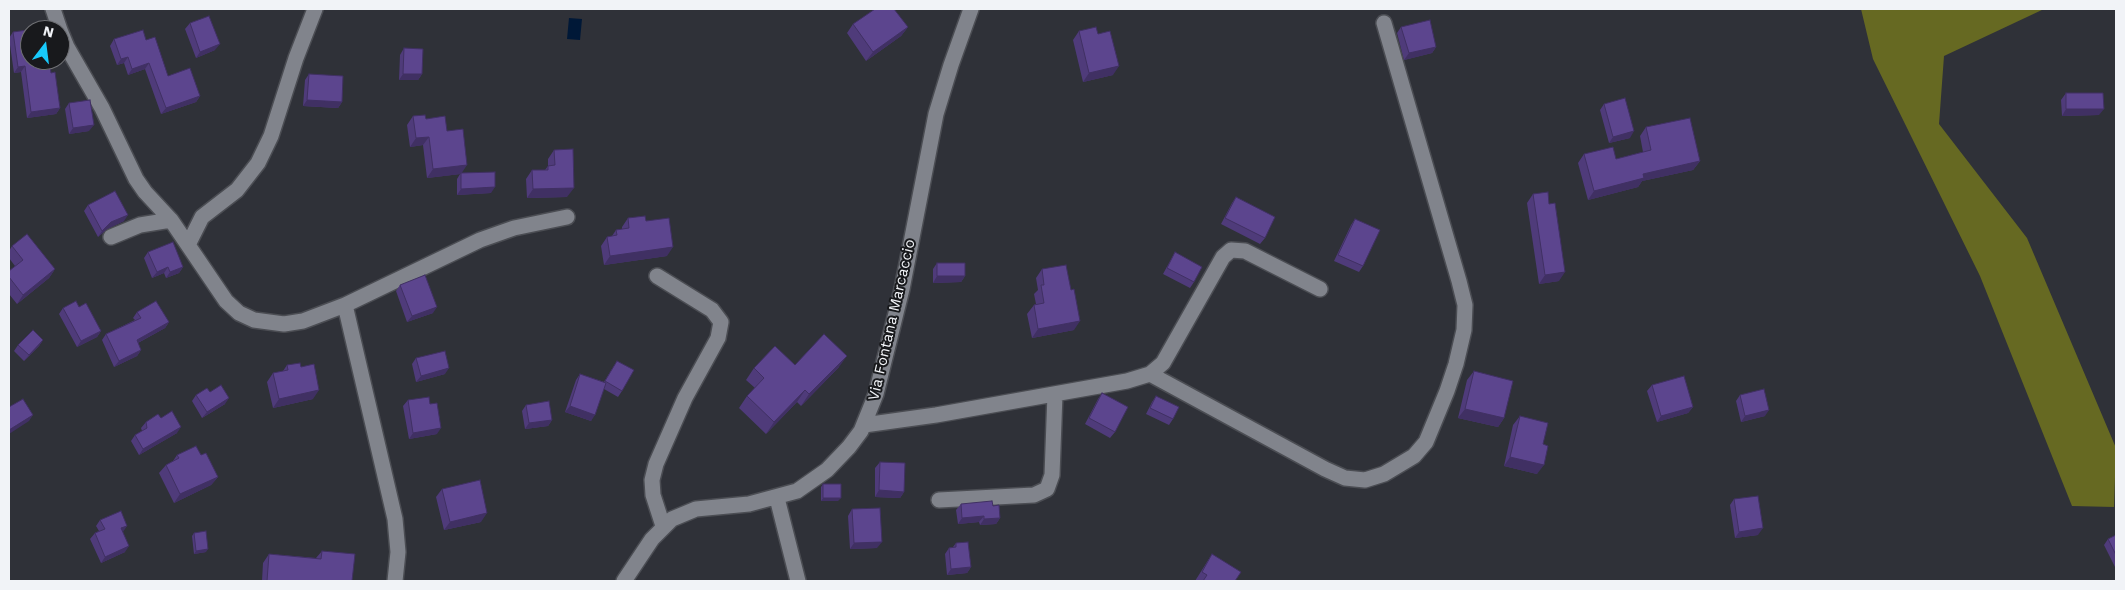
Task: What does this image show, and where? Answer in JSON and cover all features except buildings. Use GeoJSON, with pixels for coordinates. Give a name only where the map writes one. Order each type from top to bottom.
{"type":"FeatureCollection","features":[{"type":"Feature","properties":{"kind":"street"},"geometry":{"type":"LineString","coordinates":[[188,245],[202,217],[237,190],[258,163],[271,136],[296,58],[316,9]]}},
{"type":"Feature","properties":{"kind":"street","name":"Via Fontana Marcaccio"},"geometry":{"type":"LineString","coordinates":[[624,581],[644,550],[663,526],[676,517],[696,509],[737,506],[776,498],[797,491],[820,476],[849,447],[864,425],[876,394],[902,289],[938,107],[971,9]]}},
{"type":"Feature","properties":{"kind":"street"},"geometry":{"type":"LineString","coordinates":[[1150,374],[1345,478],[1365,480],[1384,474],[1414,456],[1426,442],[1456,364],[1462,338],[1464,305],[1459,281],[1384,23]]}},
{"type":"Feature","properties":{"kind":"street"},"geometry":{"type":"LineString","coordinates":[[70,52],[102,108],[136,179],[150,198],[171,220],[226,301],[239,313],[254,320],[284,324],[303,321],[345,305],[480,240],[514,228],[567,217]]}},
{"type":"Feature","properties":{"kind":"street"},"geometry":{"type":"LineString","coordinates":[[111,237],[140,225],[171,220]]}},
{"type":"Feature","properties":{"kind":"street"},"geometry":{"type":"LineString","coordinates":[[864,425],[936,415],[1128,381],[1150,374],[1159,368],[1166,358],[1222,258],[1228,252],[1236,249],[1245,251],[1320,289]]}},
{"type":"Feature","properties":{"kind":"street"},"geometry":{"type":"LineString","coordinates":[[657,276],[707,306],[716,313],[721,322],[718,338],[685,398],[656,464],[652,480],[653,495],[663,526]]}},
{"type":"Feature","properties":{"kind":"street"},"geometry":{"type":"LineString","coordinates":[[345,305],[395,519],[398,552],[395,581]]}},
{"type":"Feature","properties":{"kind":"street"},"geometry":{"type":"LineString","coordinates":[[939,500],[1034,495],[1047,490],[1052,475],[1055,394]]}},
{"type":"Feature","properties":{"kind":"street"},"geometry":{"type":"LineString","coordinates":[[776,498],[798,581]]}},
{"type":"Feature","properties":{"kind":"shaded area"},"geometry":{"type":"Polygon","coordinates":[[[1861,9],[2044,9],[1944,56],[1939,124],[2027,238],[2116,448],[2114,507],[2072,506],[1980,276],[1873,59],[1861,9]]]}},
{"type":"Feature","properties":{"kind":"water"},"geometry":{"type":"Polygon","coordinates":[[[569,18],[582,19],[580,40],[567,39],[569,18]]]}}]}
